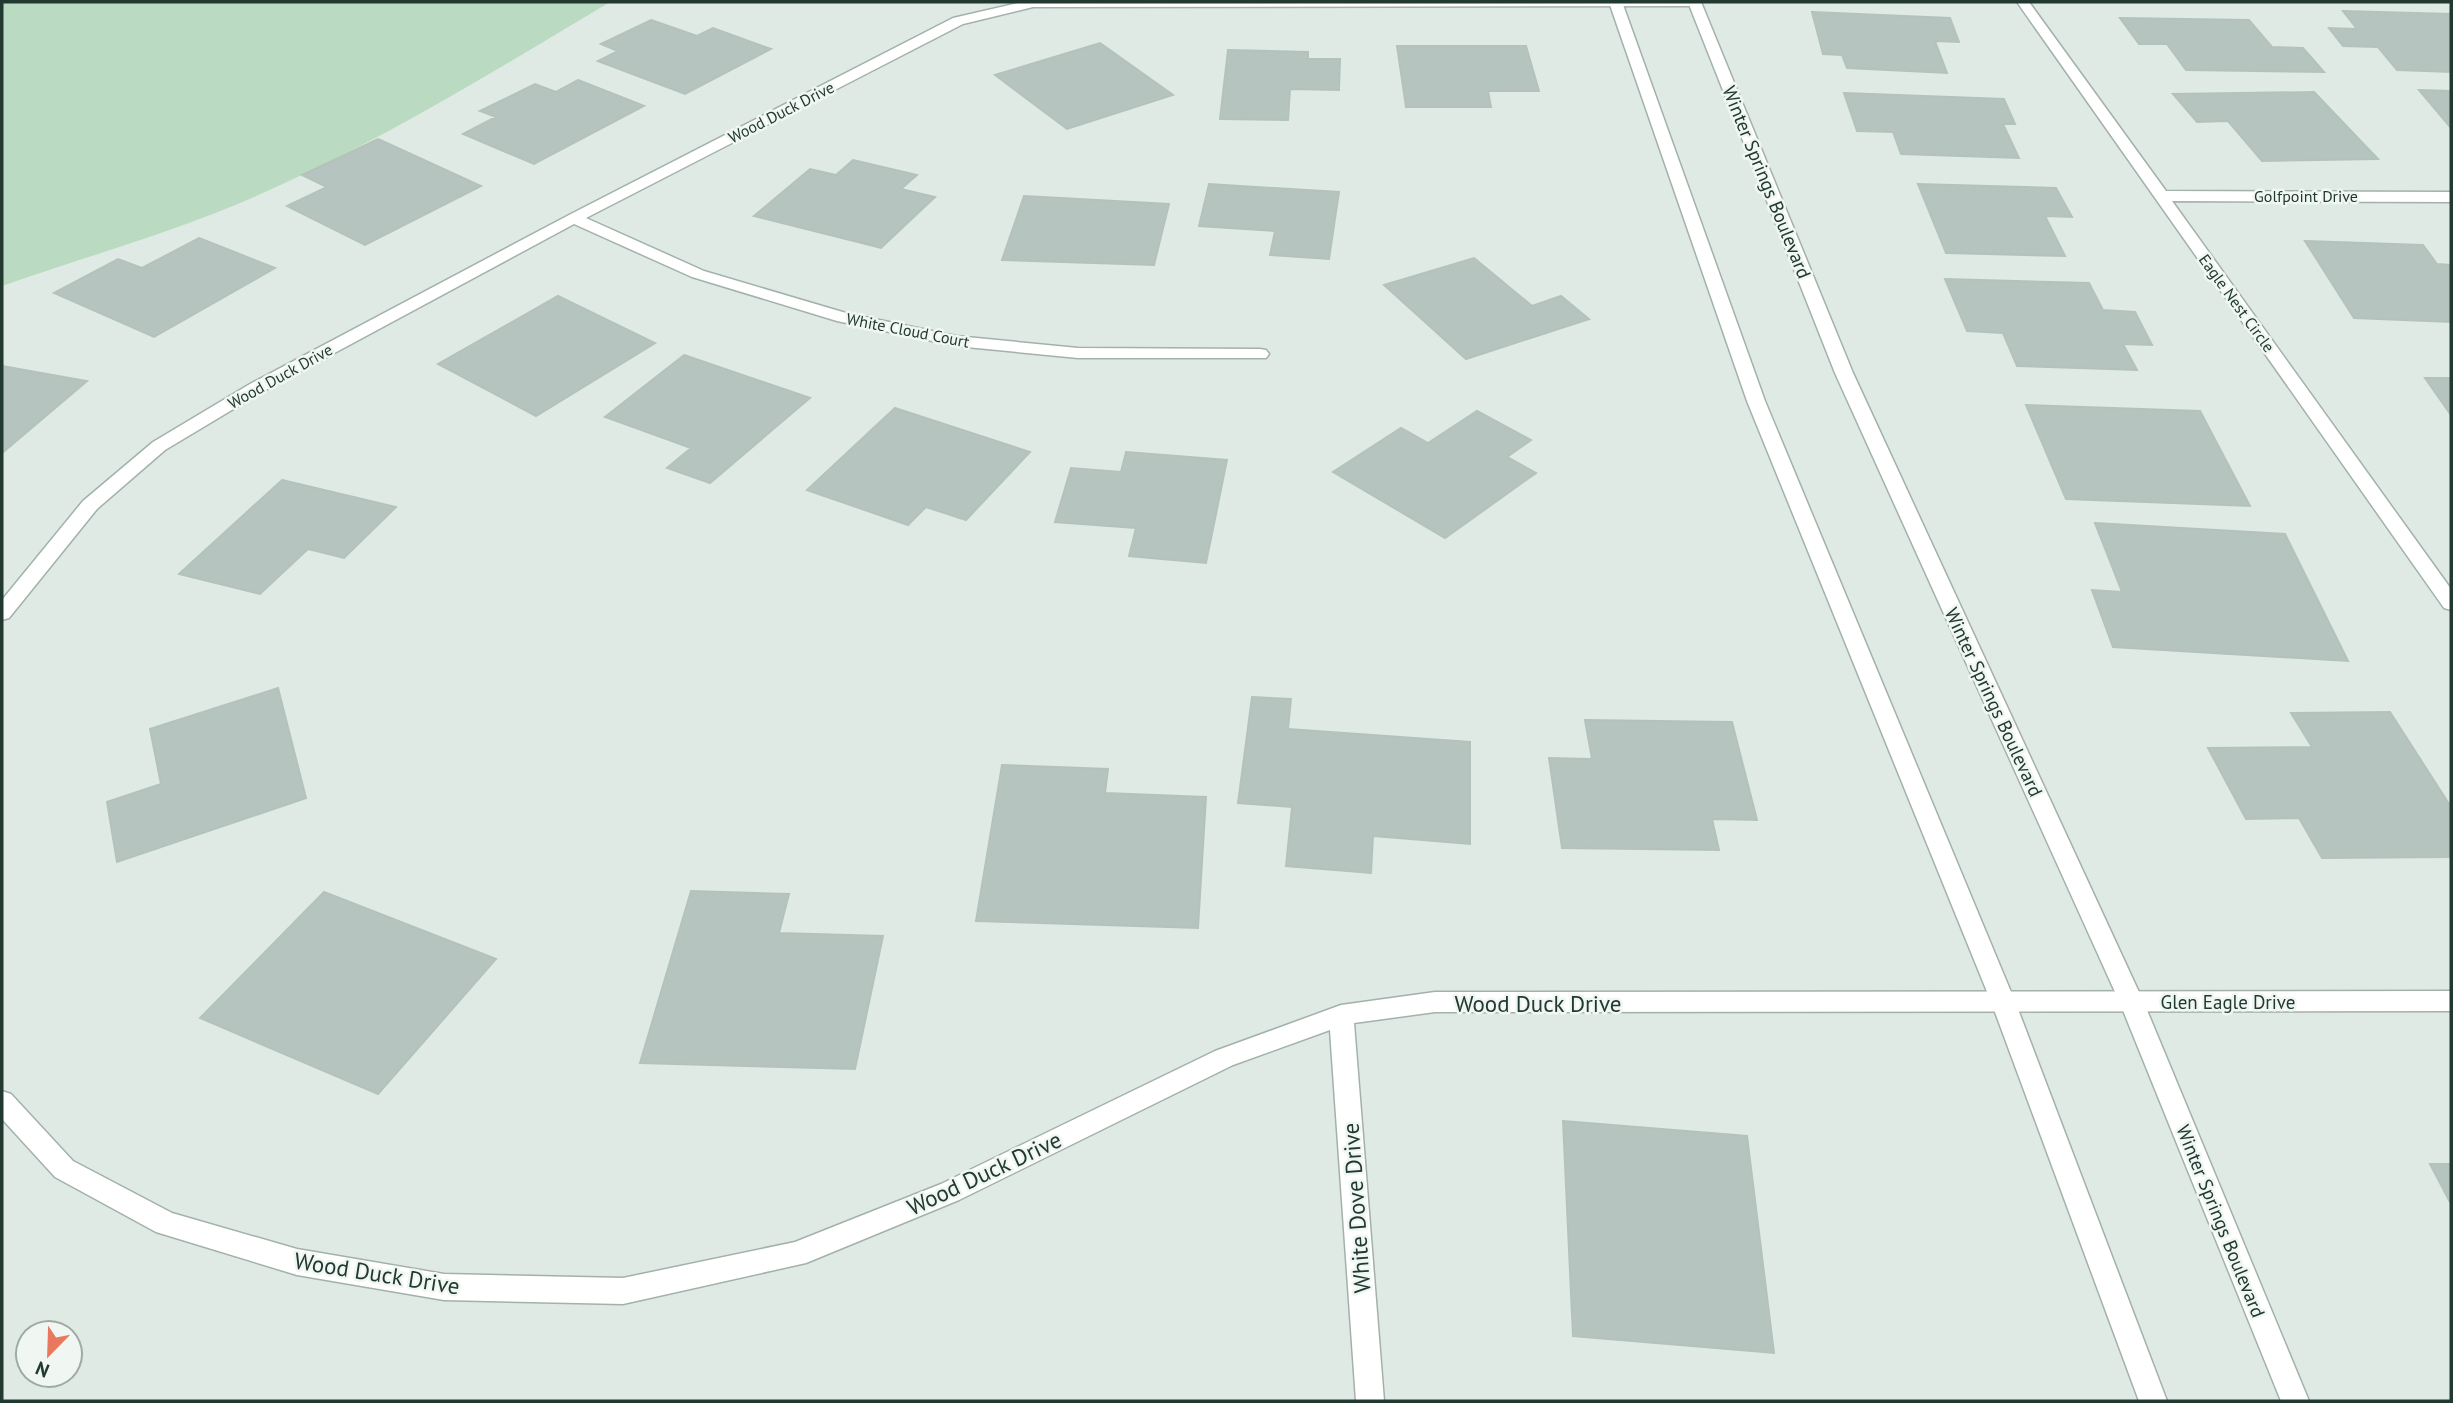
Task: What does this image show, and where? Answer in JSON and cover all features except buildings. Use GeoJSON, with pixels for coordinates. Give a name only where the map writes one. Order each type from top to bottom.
{"type":"FeatureCollection","features":[{"type":"Feature","properties":{"kind":"street","name":"Wood Duck Drive"},"geometry":{"type":"LineString","coordinates":[[2,613],[90,505],[159,446],[256,388],[574,218],[958,21],[1033,3],[1694,2]]}},
{"type":"Feature","properties":{"kind":"street","name":"Winter Springs Boulevard"},"geometry":{"type":"LineString","coordinates":[[1694,2],[1844,373],[2132,1003],[2295,1401]]}},
{"type":"Feature","properties":{"kind":"street","name":"Eagle Nest Circle"},"geometry":{"type":"LineString","coordinates":[[2022,2],[2451,603]]}},
{"type":"Feature","properties":{"kind":"street"},"geometry":{"type":"LineString","coordinates":[[1615,3],[1756,401],[2004,1004],[2153,1401]]}},
{"type":"Feature","properties":{"kind":"street","name":"Golfpoint Drive"},"geometry":{"type":"LineString","coordinates":[[2161,196],[2451,197]]}},
{"type":"Feature","properties":{"kind":"street","name":"White Cloud Court"},"geometry":{"type":"LineString","coordinates":[[574,218],[698,274],[843,317],[956,341],[1077,353],[1259,354]]}},
{"type":"Feature","properties":{"kind":"street","name":"Glen Eagle Drive"},"geometry":{"type":"LineString","coordinates":[[2004,1004],[2451,1000]]}},
{"type":"Feature","properties":{"kind":"street","name":"Wood Duck Drive"},"geometry":{"type":"LineString","coordinates":[[2,1102],[64,1169],[166,1223],[297,1262],[444,1287],[623,1291],[796,1254],[950,1192],[1224,1058],[1341,1015],[1436,1002],[2004,1004]]}},
{"type":"Feature","properties":{"kind":"street","name":"White Dove Drive"},"geometry":{"type":"LineString","coordinates":[[1341,1015],[1370,1401]]}},
{"type":"Feature","properties":{"kind":"green space"},"geometry":{"type":"Polygon","coordinates":[[[2,2],[610,2],[418,115],[320,167],[218,212],[2,286],[2,2]]]}}]}
